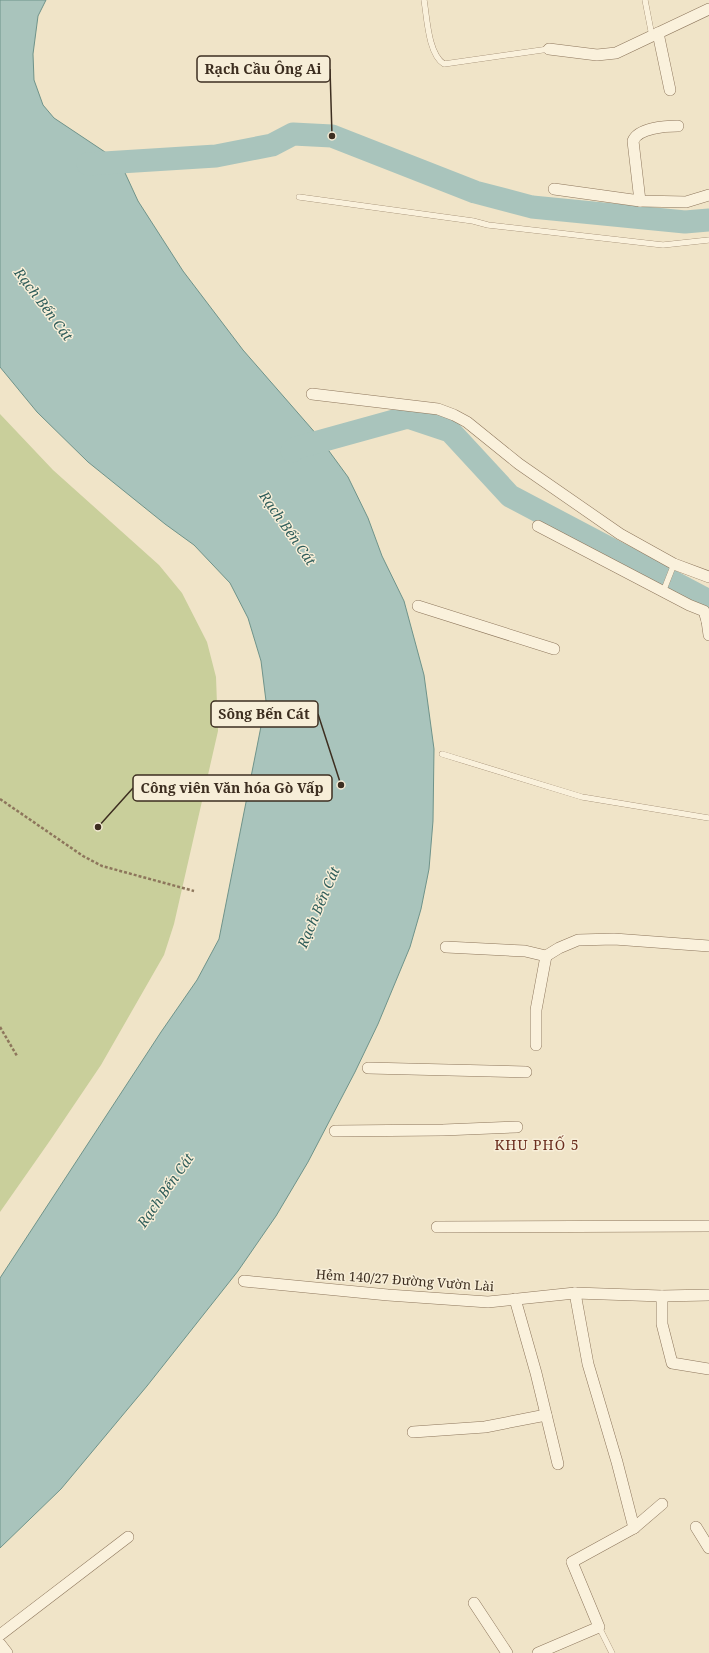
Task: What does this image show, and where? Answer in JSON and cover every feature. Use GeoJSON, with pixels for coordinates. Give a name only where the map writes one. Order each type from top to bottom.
{"type":"FeatureCollection","features":[{"type":"Feature","properties":{"kind":"street"},"geometry":{"type":"LineString","coordinates":[[550,49],[597,55],[616,53],[709,9]]}},
{"type":"Feature","properties":{"kind":"street"},"geometry":{"type":"LineString","coordinates":[[655,34],[670,90]]}},
{"type":"Feature","properties":{"kind":"street"},"geometry":{"type":"LineString","coordinates":[[640,201],[633,141],[634,138],[637,135],[657,128],[678,126]]}},
{"type":"Feature","properties":{"kind":"street"},"geometry":{"type":"LineString","coordinates":[[554,189],[640,201],[686,202],[709,195]]}},
{"type":"Feature","properties":{"kind":"street"},"geometry":{"type":"LineString","coordinates":[[312,394],[438,409],[454,415],[467,422],[518,464],[620,534],[674,566],[709,577]]}},
{"type":"Feature","properties":{"kind":"street"},"geometry":{"type":"LineString","coordinates":[[538,526],[664,589],[689,606],[704,611],[708,621],[709,635]]}},
{"type":"Feature","properties":{"kind":"street"},"geometry":{"type":"LineString","coordinates":[[418,606],[554,649]]}},
{"type":"Feature","properties":{"kind":"street"},"geometry":{"type":"LineString","coordinates":[[446,947],[525,951],[546,956],[559,948],[578,940],[614,938],[709,946]]}},
{"type":"Feature","properties":{"kind":"street"},"geometry":{"type":"LineString","coordinates":[[536,1045],[536,1010],[546,956]]}},
{"type":"Feature","properties":{"kind":"street"},"geometry":{"type":"LineString","coordinates":[[368,1068],[526,1072]]}},
{"type":"Feature","properties":{"kind":"street"},"geometry":{"type":"LineString","coordinates":[[335,1131],[443,1130],[517,1127]]}},
{"type":"Feature","properties":{"kind":"street"},"geometry":{"type":"LineString","coordinates":[[437,1227],[709,1226]]}},
{"type":"Feature","properties":{"kind":"street","name":"Hẻm 140/27 Đường Vườn Lài"},"geometry":{"type":"LineString","coordinates":[[244,1281],[388,1295],[488,1302],[575,1293],[662,1296],[709,1295]]}},
{"type":"Feature","properties":{"kind":"street"},"geometry":{"type":"LineString","coordinates":[[575,1293],[588,1364],[617,1462],[634,1528]]}},
{"type":"Feature","properties":{"kind":"street"},"geometry":{"type":"LineString","coordinates":[[662,1296],[662,1324],[672,1363],[709,1369]]}},
{"type":"Feature","properties":{"kind":"street"},"geometry":{"type":"LineString","coordinates":[[515,1299],[558,1464]]}},
{"type":"Feature","properties":{"kind":"street"},"geometry":{"type":"LineString","coordinates":[[413,1432],[485,1427],[546,1415]]}},
{"type":"Feature","properties":{"kind":"street"},"geometry":{"type":"LineString","coordinates":[[538,1653],[599,1627],[572,1562],[634,1528],[662,1504]]}},
{"type":"Feature","properties":{"kind":"street"},"geometry":{"type":"LineString","coordinates":[[696,1527],[709,1548]]}},
{"type":"Feature","properties":{"kind":"street"},"geometry":{"type":"LineString","coordinates":[[0,1635],[128,1537]]}},
{"type":"Feature","properties":{"kind":"street"},"geometry":{"type":"LineString","coordinates":[[474,1603],[507,1653]]}},
{"type":"Feature","properties":{"kind":"street"},"geometry":{"type":"LineString","coordinates":[[0,1644],[6,1653]]}},
{"type":"Feature","properties":{"kind":"lane"},"geometry":{"type":"LineString","coordinates":[[424,0],[433,52],[439,61],[444,64],[550,49]]}},
{"type":"Feature","properties":{"kind":"lane"},"geometry":{"type":"LineString","coordinates":[[645,0],[655,34]]}},
{"type":"Feature","properties":{"kind":"lane"},"geometry":{"type":"LineString","coordinates":[[299,197],[473,221],[488,225],[663,245],[709,240]]}},
{"type":"Feature","properties":{"kind":"lane"},"geometry":{"type":"LineString","coordinates":[[664,589],[674,566]]}},
{"type":"Feature","properties":{"kind":"lane"},"geometry":{"type":"LineString","coordinates":[[442,754],[582,797],[709,818]]}},
{"type":"Feature","properties":{"kind":"lane"},"geometry":{"type":"LineString","coordinates":[[599,1627],[612,1653]]}},
{"type":"Feature","properties":{"kind":"path"},"geometry":{"type":"LineString","coordinates":[[0,799],[83,856],[102,866],[194,891]]}},
{"type":"Feature","properties":{"kind":"path"},"geometry":{"type":"LineString","coordinates":[[0,1027],[17,1056]]}},
{"type":"Feature","properties":{"kind":"green space"},"geometry":{"type":"Polygon","coordinates":[[[0,414],[53,470],[159,565],[182,593],[207,642],[216,677],[218,731],[174,924],[164,955],[101,1065],[0,1212],[0,414]]]}},
{"type":"Feature","properties":{"kind":"water","name":"Rạch Bến Cát"},"geometry":{"type":"Polygon","coordinates":[[[0,0],[46,0],[38,16],[33,54],[34,80],[43,105],[54,118],[120,162],[138,201],[183,271],[243,350],[318,436],[348,477],[368,518],[382,556],[404,601],[424,675],[434,749],[433,821],[429,869],[421,909],[410,947],[378,1024],[355,1072],[308,1162],[276,1216],[238,1271],[147,1386],[61,1489],[0,1548],[0,1278],[161,1032],[197,980],[219,939],[266,701],[261,661],[248,618],[230,583],[194,545],[165,524],[88,462],[37,412],[0,367],[0,0]]]}},
{"type":"Feature","properties":{"kind":"waterway"},"geometry":{"type":"LineString","coordinates":[[88,164],[216,156],[272,145],[293,134],[332,136],[475,192],[532,207],[685,222],[709,220]]}},
{"type":"Feature","properties":{"kind":"waterway"},"geometry":{"type":"LineString","coordinates":[[292,451],[296,448],[408,417],[450,431],[510,496],[709,601]]}},
{"type":"Feature","properties":{"kind":"place","name":"Rạch Cầu Ông Ai"},"geometry":{"type":"Point","coordinates":[332,136]}},
{"type":"Feature","properties":{"kind":"place","name":"Sông Bến Cát"},"geometry":{"type":"Point","coordinates":[341,785]}},
{"type":"Feature","properties":{"kind":"place","name":"Công viên Văn hóa Gò Vấp"},"geometry":{"type":"Point","coordinates":[98,827]}},
{"type":"Feature","properties":{"kind":"district","name":"KHU PHỐ 5"},"geometry":{"type":"Point","coordinates":[537,1144]}}]}
